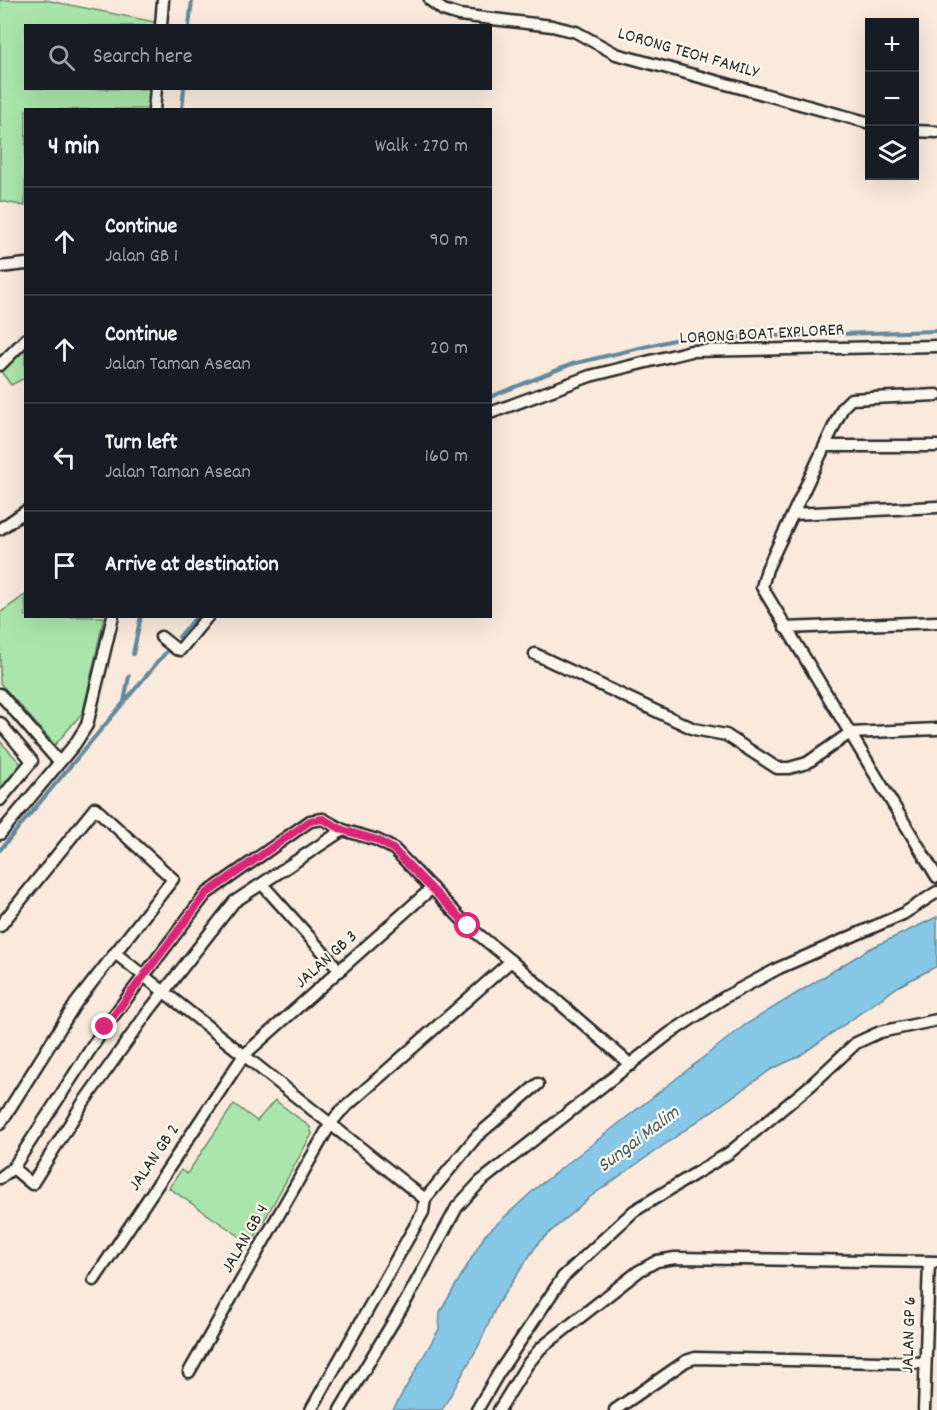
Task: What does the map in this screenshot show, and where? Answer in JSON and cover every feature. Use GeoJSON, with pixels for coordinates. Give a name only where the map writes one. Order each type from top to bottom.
{"type":"FeatureCollection","features":[{"type":"Feature","properties":{"kind":"street"},"geometry":{"type":"LineString","coordinates":[[161,24],[163,0]]}},
{"type":"Feature","properties":{"kind":"street","name":"LORONG TEOH FAMILY"},"geometry":{"type":"LineString","coordinates":[[430,0],[443,10],[459,15],[552,26],[576,32],[616,54],[865,122]]}},
{"type":"Feature","properties":{"kind":"street"},"geometry":{"type":"LineString","coordinates":[[154,108],[156,90]]}},
{"type":"Feature","properties":{"kind":"street"},"geometry":{"type":"LineString","coordinates":[[919,130],[937,132]]}},
{"type":"Feature","properties":{"kind":"street"},"geometry":{"type":"LineString","coordinates":[[0,267],[24,264]]}},
{"type":"Feature","properties":{"kind":"street"},"geometry":{"type":"LineString","coordinates":[[0,365],[24,341]]}},
{"type":"Feature","properties":{"kind":"street","name":"LORONG BOAT EXPLORER"},"geometry":{"type":"LineString","coordinates":[[492,412],[590,376],[691,351],[937,346]]}},
{"type":"Feature","properties":{"kind":"street"},"geometry":{"type":"LineString","coordinates":[[937,395],[851,399],[843,407],[767,569],[762,587],[937,877]]}},
{"type":"Feature","properties":{"kind":"street"},"geometry":{"type":"LineString","coordinates":[[825,446],[937,446]]}},
{"type":"Feature","properties":{"kind":"street"},"geometry":{"type":"LineString","coordinates":[[793,514],[937,507]]}},
{"type":"Feature","properties":{"kind":"street"},"geometry":{"type":"LineString","coordinates":[[0,529],[24,512]]}},
{"type":"Feature","properties":{"kind":"street"},"geometry":{"type":"LineString","coordinates":[[0,834],[87,725],[113,618]]}},
{"type":"Feature","properties":{"kind":"street"},"geometry":{"type":"LineString","coordinates":[[161,637],[176,650],[180,650],[206,618]]}},
{"type":"Feature","properties":{"kind":"street"},"geometry":{"type":"LineString","coordinates":[[785,628],[937,622]]}},
{"type":"Feature","properties":{"kind":"street"},"geometry":{"type":"LineString","coordinates":[[535,654],[694,729],[726,735],[777,768],[789,768],[807,763],[850,733],[937,729]]}},
{"type":"Feature","properties":{"kind":"street"},"geometry":{"type":"LineString","coordinates":[[0,694],[59,762]]}},
{"type":"Feature","properties":{"kind":"street"},"geometry":{"type":"LineString","coordinates":[[0,723],[32,760],[0,800]]}},
{"type":"Feature","properties":{"kind":"street"},"geometry":{"type":"LineString","coordinates":[[0,926],[94,808],[172,879],[76,1003],[0,1124]]}},
{"type":"Feature","properties":{"kind":"street"},"geometry":{"type":"LineString","coordinates":[[0,1178],[14,1168],[105,1027],[206,894],[310,821],[323,819],[343,830],[377,840],[393,849],[468,926],[632,1065]]}},
{"type":"Feature","properties":{"kind":"street"},"geometry":{"type":"LineString","coordinates":[[14,1168],[32,1184],[83,1103],[164,992],[234,902],[343,830]]}},
{"type":"Feature","properties":{"kind":"street"},"geometry":{"type":"LineString","coordinates":[[262,884],[340,971]]}},
{"type":"Feature","properties":{"kind":"street","name":"JALAN GB 3"},"geometry":{"type":"LineString","coordinates":[[244,1055],[432,888]]}},
{"type":"Feature","properties":{"kind":"street"},"geometry":{"type":"LineString","coordinates":[[340,1410],[407,1299],[457,1207],[480,1182],[670,1033],[739,989],[779,968],[903,914],[937,892]]}},
{"type":"Feature","properties":{"kind":"street"},"geometry":{"type":"LineString","coordinates":[[115,953],[426,1198]]}},
{"type":"Feature","properties":{"kind":"street","name":"JALAN GB 4"},"geometry":{"type":"LineString","coordinates":[[189,1372],[331,1123],[340,1112],[511,961]]}},
{"type":"Feature","properties":{"kind":"street"},"geometry":{"type":"LineString","coordinates":[[477,1410],[504,1364],[563,1277],[634,1211],[729,1153],[811,1085],[856,1043],[880,1032],[937,1020]]}},
{"type":"Feature","properties":{"kind":"street","name":"JALAN GB 2"},"geometry":{"type":"LineString","coordinates":[[94,1280],[244,1055]]}},
{"type":"Feature","properties":{"kind":"street"},"geometry":{"type":"LineString","coordinates":[[311,1410],[423,1212],[426,1198],[477,1136],[538,1084]]}},
{"type":"Feature","properties":{"kind":"street"},"geometry":{"type":"LineString","coordinates":[[499,1410],[541,1348],[639,1271],[657,1261],[675,1258],[804,1258],[933,1262]]}},
{"type":"Feature","properties":{"kind":"street","name":"JALAN GP 6"},"geometry":{"type":"LineString","coordinates":[[924,1410],[925,1363],[933,1262]]}},
{"type":"Feature","properties":{"kind":"street"},"geometry":{"type":"LineString","coordinates":[[615,1410],[686,1361],[695,1358],[925,1363]]}},
{"type":"Feature","properties":{"kind":"green space"},"geometry":{"type":"Polygon","coordinates":[[[0,0],[45,0],[155,22],[155,24],[24,24],[24,90],[150,90],[148,108],[24,108],[24,206],[0,201],[0,0]]]}},
{"type":"Feature","properties":{"kind":"green space"},"geometry":{"type":"Polygon","coordinates":[[[24,341],[24,378],[11,385],[0,370],[24,341]]]}},
{"type":"Feature","properties":{"kind":"green space"},"geometry":{"type":"Polygon","coordinates":[[[24,596],[24,618],[104,618],[83,712],[55,745],[0,683],[0,613],[24,596]]]}},
{"type":"Feature","properties":{"kind":"green space"},"geometry":{"type":"Polygon","coordinates":[[[0,741],[21,764],[0,789],[0,741]]]}},
{"type":"Feature","properties":{"kind":"green space"},"geometry":{"type":"Polygon","coordinates":[[[275,1100],[310,1127],[312,1134],[251,1244],[169,1188],[181,1170],[187,1174],[234,1104],[257,1121],[275,1100]]]}},
{"type":"Feature","properties":{"kind":"water","name":"Sungai Malim"},"geometry":{"type":"Polygon","coordinates":[[[937,917],[937,966],[899,986],[798,1057],[772,1069],[590,1197],[539,1242],[498,1303],[479,1345],[442,1410],[393,1410],[439,1329],[440,1312],[485,1235],[536,1188],[745,1025],[869,949],[937,917]]]}},
{"type":"Feature","properties":{"kind":"waterway"},"geometry":{"type":"LineString","coordinates":[[189,24],[192,0]]}},
{"type":"Feature","properties":{"kind":"waterway"},"geometry":{"type":"LineString","coordinates":[[182,108],[184,90]]}},
{"type":"Feature","properties":{"kind":"waterway"},"geometry":{"type":"LineString","coordinates":[[492,396],[572,364],[678,339],[937,331]]}},
{"type":"Feature","properties":{"kind":"waterway"},"geometry":{"type":"LineString","coordinates":[[133,654],[141,618]]}},
{"type":"Feature","properties":{"kind":"waterway"},"geometry":{"type":"LineString","coordinates":[[179,637],[195,618]]}},
{"type":"Feature","properties":{"kind":"waterway"},"geometry":{"type":"LineString","coordinates":[[0,850],[167,651]]}},
{"type":"Feature","properties":{"kind":"waterway"},"geometry":{"type":"LineString","coordinates":[[124,702],[129,676]]}},
{"type":"Feature","properties":{"kind":"route"},"geometry":{"type":"LineString","coordinates":[[105,1027],[206,894],[310,821],[323,819],[343,830],[377,840],[393,849],[468,926]]}}]}
